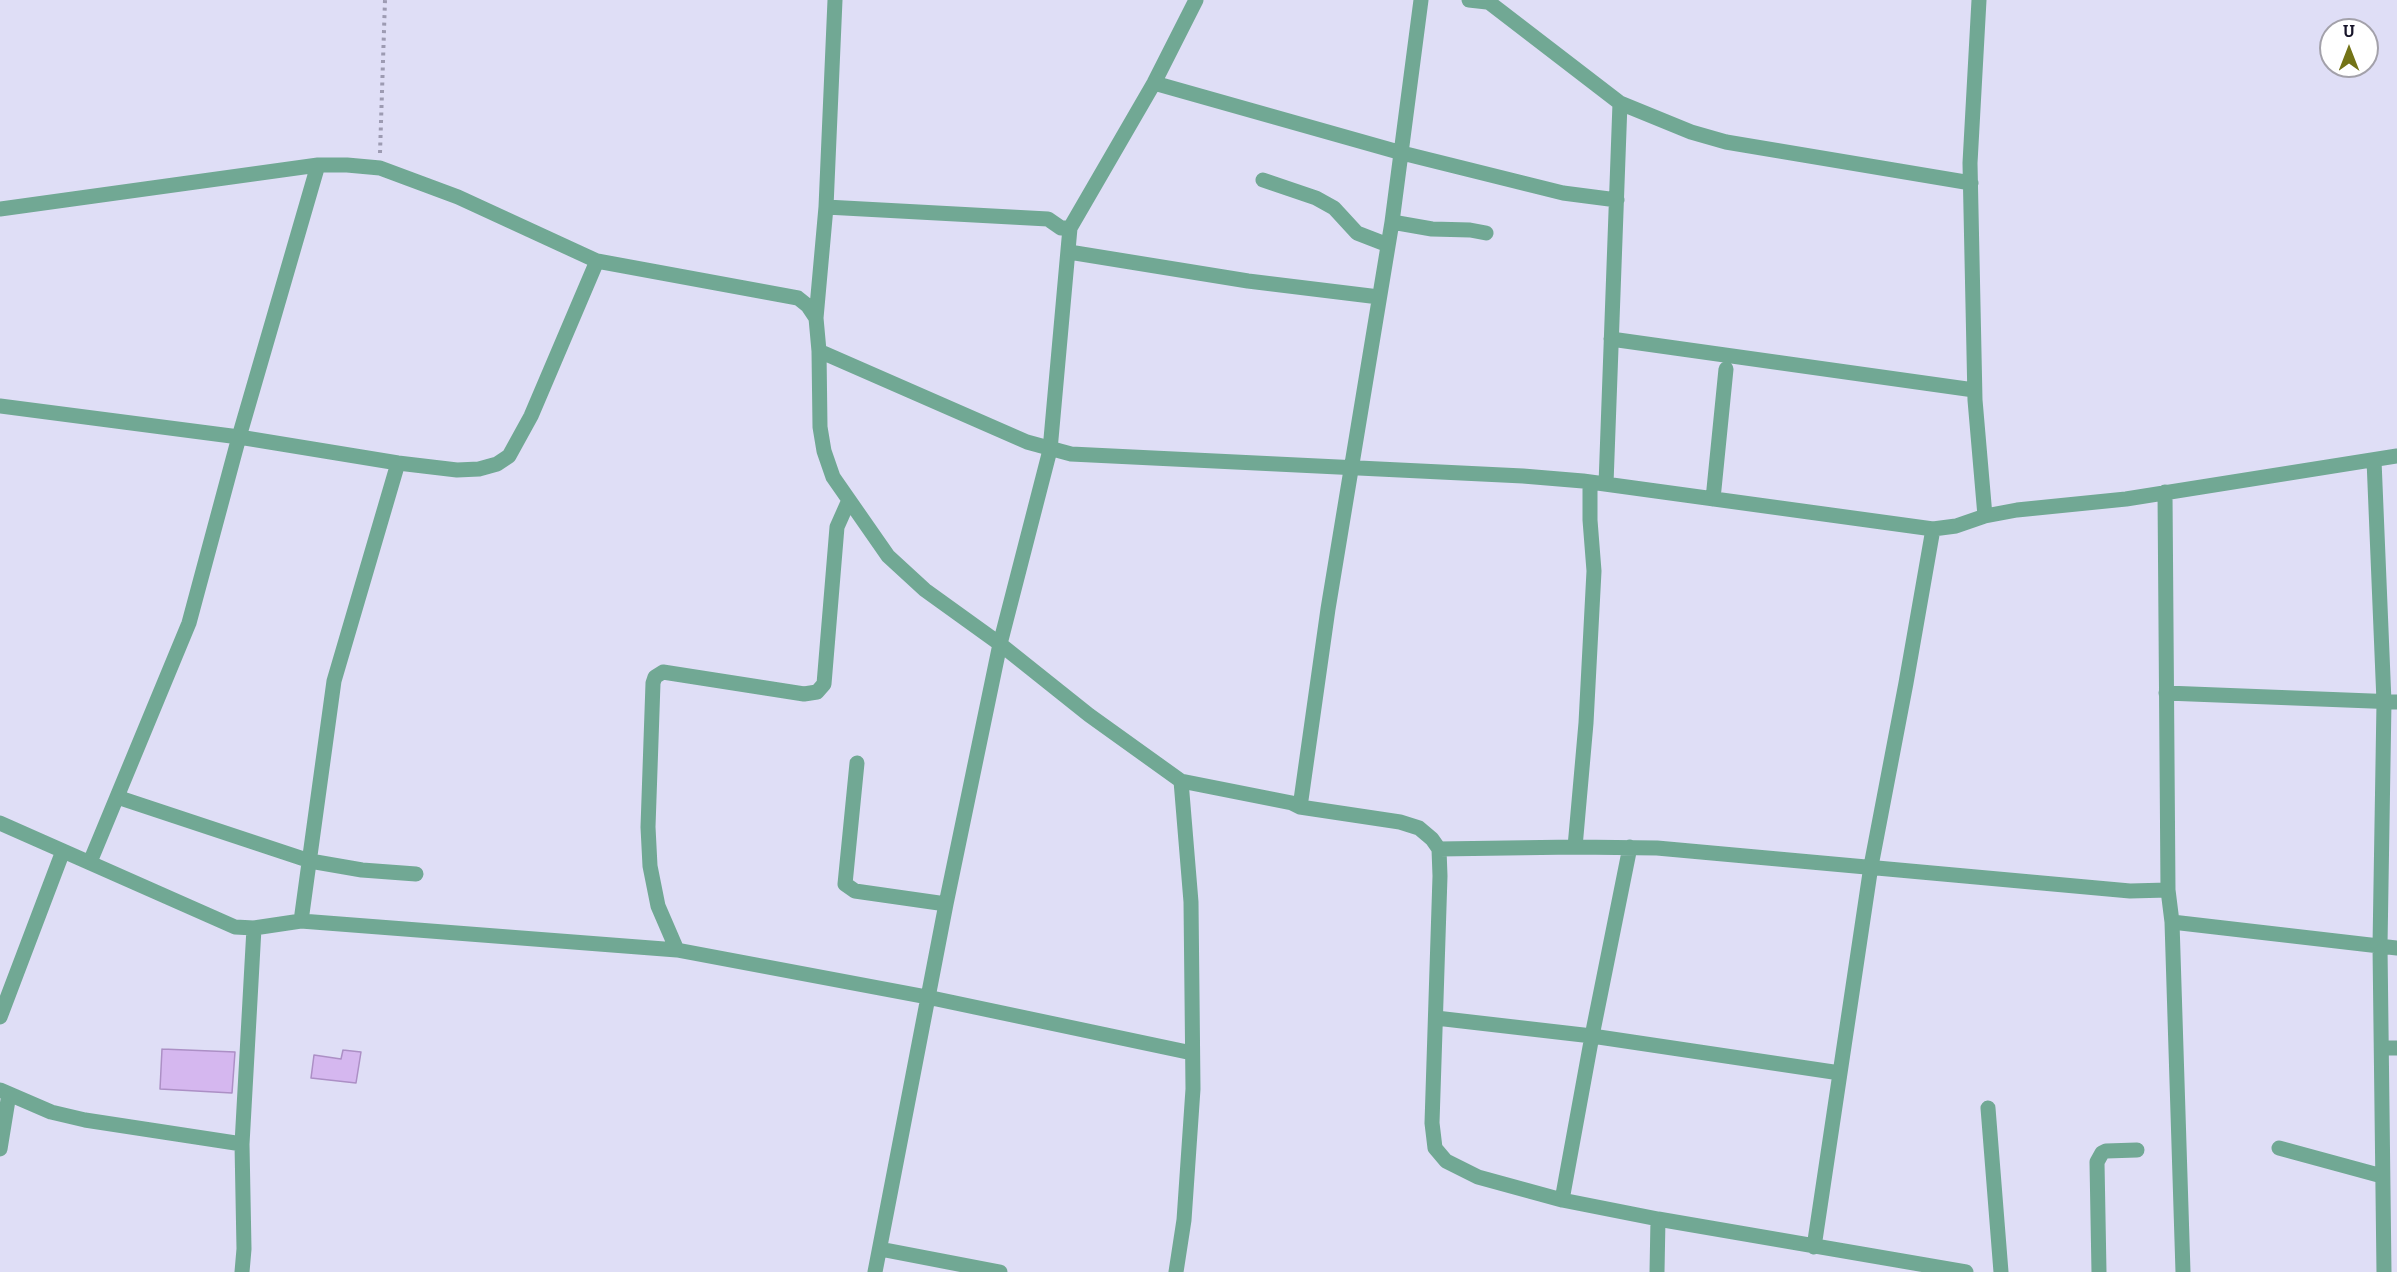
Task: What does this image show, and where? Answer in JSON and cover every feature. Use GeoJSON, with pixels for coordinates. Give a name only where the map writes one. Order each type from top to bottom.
{"type":"FeatureCollection","features":[{"type":"Feature","properties":{"kind":"street"},"geometry":{"type":"LineString","coordinates":[[835,0],[825,207],[816,318],[819,351],[818,399],[824,451],[833,477],[888,555],[948,608],[1000,644],[1089,715],[1181,781],[1292,803],[1299,807],[1400,822],[1419,828],[1432,839],[1439,849],[1432,1123],[1435,1148],[1446,1161],[1478,1177],[1562,1200],[1814,1247],[1966,1272]]}},
{"type":"Feature","properties":{"kind":"street"},"geometry":{"type":"LineString","coordinates":[[874,1272],[927,998],[1000,644],[1050,450],[1070,228],[1154,83],[1196,0]]}},
{"type":"Feature","properties":{"kind":"street"},"geometry":{"type":"LineString","coordinates":[[1299,807],[1328,609],[1392,222],[1421,0]]}},
{"type":"Feature","properties":{"kind":"street"},"geometry":{"type":"LineString","coordinates":[[1469,0],[1486,1],[1620,103],[1691,132],[1726,142],[1971,183]]}},
{"type":"Feature","properties":{"kind":"street"},"geometry":{"type":"LineString","coordinates":[[1979,0],[1971,183],[1974,390],[1984,516]]}},
{"type":"Feature","properties":{"kind":"street"},"geometry":{"type":"LineString","coordinates":[[1154,83],[1402,153],[1563,193],[1617,200]]}},
{"type":"Feature","properties":{"kind":"street"},"geometry":{"type":"LineString","coordinates":[[1606,484],[1620,103]]}},
{"type":"Feature","properties":{"kind":"street"},"geometry":{"type":"LineString","coordinates":[[90,862],[189,623],[239,436],[318,165]]}},
{"type":"Feature","properties":{"kind":"street"},"geometry":{"type":"LineString","coordinates":[[0,209],[318,165],[380,168],[458,197],[597,261],[798,298],[808,306],[816,318]]}},
{"type":"Feature","properties":{"kind":"street"},"geometry":{"type":"LineString","coordinates":[[1263,180],[1316,198],[1339,212],[1357,232],[1388,245]]}},
{"type":"Feature","properties":{"kind":"street"},"geometry":{"type":"LineString","coordinates":[[825,207],[1048,219],[1060,228],[1070,228]]}},
{"type":"Feature","properties":{"kind":"street"},"geometry":{"type":"LineString","coordinates":[[1392,222],[1441,230],[1470,230],[1486,233]]}},
{"type":"Feature","properties":{"kind":"street"},"geometry":{"type":"LineString","coordinates":[[1069,252],[1248,281],[1379,297]]}},
{"type":"Feature","properties":{"kind":"street"},"geometry":{"type":"LineString","coordinates":[[0,406],[239,436],[398,463],[457,470],[479,469],[497,464],[509,456],[531,416],[597,261]]}},
{"type":"Feature","properties":{"kind":"street"},"geometry":{"type":"LineString","coordinates":[[798,298],[814,291],[820,284]]}},
{"type":"Feature","properties":{"kind":"street"},"geometry":{"type":"LineString","coordinates":[[1611,339],[1974,390]]}},
{"type":"Feature","properties":{"kind":"street"},"geometry":{"type":"LineString","coordinates":[[819,351],[1050,450],[1092,455],[1523,476],[1590,482],[1933,530],[1956,526],[1984,516],[2017,510],[2126,498],[2397,456]]}},
{"type":"Feature","properties":{"kind":"street"},"geometry":{"type":"LineString","coordinates":[[1713,500],[1726,369]]}},
{"type":"Feature","properties":{"kind":"street"},"geometry":{"type":"LineString","coordinates":[[2374,460],[2390,702],[2380,946],[2389,1048],[2382,1176],[2384,1272]]}},
{"type":"Feature","properties":{"kind":"street"},"geometry":{"type":"LineString","coordinates":[[301,921],[334,681],[398,463]]}},
{"type":"Feature","properties":{"kind":"street"},"geometry":{"type":"LineString","coordinates":[[1575,847],[1586,723],[1594,571],[1590,482]]}},
{"type":"Feature","properties":{"kind":"street"},"geometry":{"type":"LineString","coordinates":[[2165,492],[2168,890],[2172,922],[2183,1272]]}},
{"type":"Feature","properties":{"kind":"street"},"geometry":{"type":"LineString","coordinates":[[677,950],[658,906],[650,866],[648,827],[655,677],[663,672],[804,694],[817,692],[824,684],[837,527],[849,501]]}},
{"type":"Feature","properties":{"kind":"street"},"geometry":{"type":"LineString","coordinates":[[1814,1247],[1871,866],[1933,530]]}},
{"type":"Feature","properties":{"kind":"street"},"geometry":{"type":"LineString","coordinates":[[2166,693],[2390,702]]}},
{"type":"Feature","properties":{"kind":"street"},"geometry":{"type":"LineString","coordinates":[[857,763],[845,884],[855,891],[946,904]]}},
{"type":"Feature","properties":{"kind":"street"},"geometry":{"type":"LineString","coordinates":[[1176,1272],[1184,1220],[1193,1089],[1191,902],[1181,781]]}},
{"type":"Feature","properties":{"kind":"street"},"geometry":{"type":"LineString","coordinates":[[117,797],[310,861],[362,870],[416,874]]}},
{"type":"Feature","properties":{"kind":"street"},"geometry":{"type":"LineString","coordinates":[[0,823],[234,927],[254,928],[301,921],[677,950],[927,998],[1192,1053]]}},
{"type":"Feature","properties":{"kind":"street"},"geometry":{"type":"LineString","coordinates":[[1439,849],[1630,846],[2130,891],[2168,890]]}},
{"type":"Feature","properties":{"kind":"street"},"geometry":{"type":"LineString","coordinates":[[1562,1200],[1630,846]]}},
{"type":"Feature","properties":{"kind":"street"},"geometry":{"type":"LineString","coordinates":[[0,1017],[63,851]]}},
{"type":"Feature","properties":{"kind":"street"},"geometry":{"type":"LineString","coordinates":[[2172,922],[2397,948]]}},
{"type":"Feature","properties":{"kind":"street"},"geometry":{"type":"LineString","coordinates":[[242,1272],[244,1249],[242,1144],[254,928]]}},
{"type":"Feature","properties":{"kind":"street"},"geometry":{"type":"LineString","coordinates":[[1436,1018],[1592,1036],[1840,1073]]}},
{"type":"Feature","properties":{"kind":"street"},"geometry":{"type":"LineString","coordinates":[[0,1149],[4,1092],[51,1112],[85,1120],[242,1144]]}},
{"type":"Feature","properties":{"kind":"street"},"geometry":{"type":"LineString","coordinates":[[1988,1108],[2001,1272]]}},
{"type":"Feature","properties":{"kind":"street"},"geometry":{"type":"LineString","coordinates":[[2279,1148],[2382,1176]]}},
{"type":"Feature","properties":{"kind":"street"},"geometry":{"type":"LineString","coordinates":[[2099,1272],[2097,1162],[2102,1153],[2106,1151],[2137,1150]]}},
{"type":"Feature","properties":{"kind":"street"},"geometry":{"type":"LineString","coordinates":[[1657,1272],[1658,1219]]}},
{"type":"Feature","properties":{"kind":"street"},"geometry":{"type":"LineString","coordinates":[[880,1249],[1000,1272]]}},
{"type":"Feature","properties":{"kind":"path"},"geometry":{"type":"LineString","coordinates":[[380,168],[385,0]]}},
{"type":"Feature","properties":{"kind":"building"},"geometry":{"type":"Polygon","coordinates":[[[162,1049],[235,1052],[232,1093],[160,1089],[162,1049]]]}},
{"type":"Feature","properties":{"kind":"building"},"geometry":{"type":"Polygon","coordinates":[[[343,1050],[361,1052],[356,1083],[311,1078],[314,1055],[341,1059],[343,1050]]]}}]}
